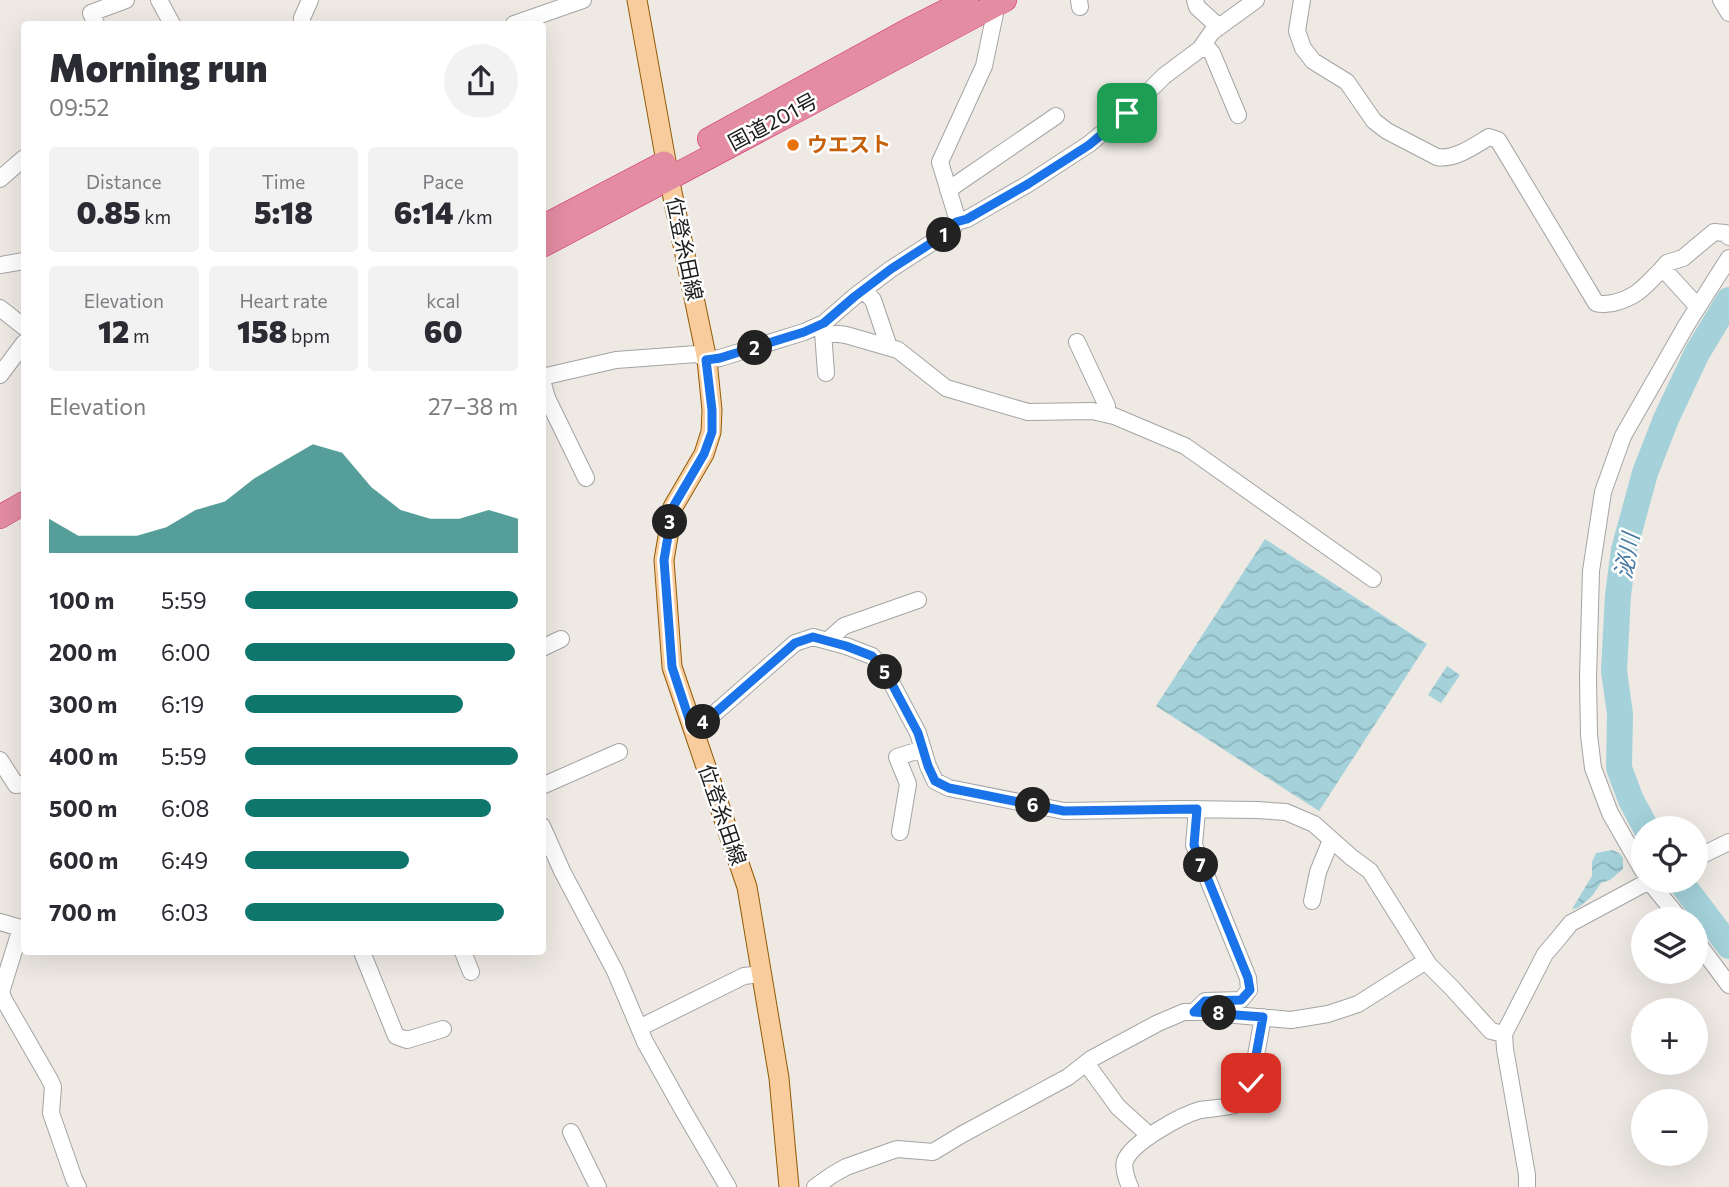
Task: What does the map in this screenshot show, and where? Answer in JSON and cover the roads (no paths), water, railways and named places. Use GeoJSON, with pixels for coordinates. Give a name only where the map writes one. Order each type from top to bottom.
{"type":"FeatureCollection","features":[{"type":"Feature","properties":{"kind":"highway","name":"国道201号"},"geometry":{"type":"LineString","coordinates":[[546,244],[908,30],[967,0]]}},
{"type":"Feature","properties":{"kind":"highway","name":"国道201号"},"geometry":{"type":"LineString","coordinates":[[546,225],[668,170],[1000,1]]}},
{"type":"Feature","properties":{"kind":"highway"},"geometry":{"type":"LineString","coordinates":[[0,517],[21,505]]}},
{"type":"Feature","properties":{"kind":"highway"},"geometry":{"type":"LineString","coordinates":[[0,533],[21,521]]}},
{"type":"Feature","properties":{"kind":"main road","name":"位登糸田線"},"geometry":{"type":"LineString","coordinates":[[637,0],[706,360],[712,410],[712,432],[704,454],[673,507],[664,560],[672,667],[747,887],[779,1078],[789,1187]]}},
{"type":"Feature","properties":{"kind":"street"},"geometry":{"type":"LineString","coordinates":[[95,21],[91,13],[126,0]]}},
{"type":"Feature","properties":{"kind":"street"},"geometry":{"type":"LineString","coordinates":[[159,0],[170,21]]}},
{"type":"Feature","properties":{"kind":"street"},"geometry":{"type":"LineString","coordinates":[[302,21],[310,0]]}},
{"type":"Feature","properties":{"kind":"street"},"geometry":{"type":"LineString","coordinates":[[523,21],[583,0]]}},
{"type":"Feature","properties":{"kind":"street"},"geometry":{"type":"LineString","coordinates":[[1195,0],[1197,7],[1219,27]]}},
{"type":"Feature","properties":{"kind":"street"},"geometry":{"type":"LineString","coordinates":[[956,222],[967,219],[1028,184],[1089,145],[1127,113],[1164,76],[1200,49],[1212,32],[1256,0]]}},
{"type":"Feature","properties":{"kind":"street"},"geometry":{"type":"LineString","coordinates":[[1302,0],[1297,31],[1303,48],[1313,61],[1347,82],[1374,121],[1387,131],[1444,158],[1452,157],[1489,137],[1498,140],[1596,303],[1602,305],[1629,299],[1667,263],[1683,258],[1714,232],[1725,233],[1729,237]]}},
{"type":"Feature","properties":{"kind":"street"},"geometry":{"type":"LineString","coordinates":[[1721,0],[1729,13]]}},
{"type":"Feature","properties":{"kind":"street"},"geometry":{"type":"LineString","coordinates":[[826,373],[820,329],[824,323],[891,269],[953,229],[957,218],[940,162],[984,66],[1000,1]]}},
{"type":"Feature","properties":{"kind":"street"},"geometry":{"type":"LineString","coordinates":[[1204,44],[1212,53],[1238,115]]}},
{"type":"Feature","properties":{"kind":"street"},"geometry":{"type":"LineString","coordinates":[[948,190],[1056,116]]}},
{"type":"Feature","properties":{"kind":"street"},"geometry":{"type":"LineString","coordinates":[[0,179],[21,161]]}},
{"type":"Feature","properties":{"kind":"street"},"geometry":{"type":"LineString","coordinates":[[0,248],[1,265],[21,262]]}},
{"type":"Feature","properties":{"kind":"street"},"geometry":{"type":"LineString","coordinates":[[1631,851],[1609,813],[1593,768],[1589,734],[1591,571],[1603,492],[1623,436],[1729,258]]}},
{"type":"Feature","properties":{"kind":"street"},"geometry":{"type":"LineString","coordinates":[[1660,271],[1667,273],[1698,307]]}},
{"type":"Feature","properties":{"kind":"street"},"geometry":{"type":"LineString","coordinates":[[863,290],[873,300],[889,347]]}},
{"type":"Feature","properties":{"kind":"street"},"geometry":{"type":"LineString","coordinates":[[0,308],[21,325]]}},
{"type":"Feature","properties":{"kind":"street"},"geometry":{"type":"LineString","coordinates":[[546,377],[616,360],[697,354],[706,360],[720,358],[820,329],[846,335],[898,350],[946,388],[1028,412],[1092,411],[1107,414],[1185,446],[1373,579]]}},
{"type":"Feature","properties":{"kind":"street"},"geometry":{"type":"LineString","coordinates":[[1077,342],[1107,406],[1107,414]]}},
{"type":"Feature","properties":{"kind":"street"},"geometry":{"type":"LineString","coordinates":[[0,374],[21,347]]}},
{"type":"Feature","properties":{"kind":"street"},"geometry":{"type":"LineString","coordinates":[[546,394],[586,478]]}},
{"type":"Feature","properties":{"kind":"street"},"geometry":{"type":"LineString","coordinates":[[827,641],[844,626],[918,600]]}},
{"type":"Feature","properties":{"kind":"street"},"geometry":{"type":"LineString","coordinates":[[692,728],[707,720],[795,643],[813,637],[846,646],[872,656],[884,669],[918,733],[935,781],[949,788],[1064,811],[1256,810],[1286,812],[1314,824],[1370,871],[1426,961],[1491,1031],[1504,1034]]}},
{"type":"Feature","properties":{"kind":"street"},"geometry":{"type":"LineString","coordinates":[[546,646],[561,639]]}},
{"type":"Feature","properties":{"kind":"street"},"geometry":{"type":"LineString","coordinates":[[900,832],[908,784],[897,757],[923,749]]}},
{"type":"Feature","properties":{"kind":"street"},"geometry":{"type":"LineString","coordinates":[[546,784],[619,752]]}},
{"type":"Feature","properties":{"kind":"street"},"geometry":{"type":"LineString","coordinates":[[0,760],[16,785],[21,784]]}},
{"type":"Feature","properties":{"kind":"street"},"geometry":{"type":"LineString","coordinates":[[1194,1012],[1205,1001],[1241,1000],[1250,990],[1248,978],[1194,845],[1197,809]]}},
{"type":"Feature","properties":{"kind":"street"},"geometry":{"type":"LineString","coordinates":[[1312,901],[1318,872],[1331,839]]}},
{"type":"Feature","properties":{"kind":"street"},"geometry":{"type":"LineString","coordinates":[[1708,852],[1729,842]]}},
{"type":"Feature","properties":{"kind":"street"},"geometry":{"type":"LineString","coordinates":[[547,851],[562,871],[615,971],[645,1042],[728,1187]]}},
{"type":"Feature","properties":{"kind":"street"},"geometry":{"type":"LineString","coordinates":[[1527,1187],[1504,1034],[1545,954],[1571,923],[1631,887]]}},
{"type":"Feature","properties":{"kind":"street"},"geometry":{"type":"LineString","coordinates":[[1659,893],[1670,907]]}},
{"type":"Feature","properties":{"kind":"street"},"geometry":{"type":"LineString","coordinates":[[0,922],[21,928]]}},
{"type":"Feature","properties":{"kind":"street"},"geometry":{"type":"LineString","coordinates":[[21,935],[2,992],[53,1087],[51,1113],[78,1187]]}},
{"type":"Feature","properties":{"kind":"street"},"geometry":{"type":"LineString","coordinates":[[363,955],[396,1036],[407,1040],[443,1029]]}},
{"type":"Feature","properties":{"kind":"street"},"geometry":{"type":"LineString","coordinates":[[464,955],[471,972]]}},
{"type":"Feature","properties":{"kind":"street"},"geometry":{"type":"LineString","coordinates":[[1708,957],[1729,985]]}},
{"type":"Feature","properties":{"kind":"street"},"geometry":{"type":"LineString","coordinates":[[815,1187],[846,1167],[897,1149],[933,1153],[973,1128],[1068,1077],[1086,1063],[1158,1023],[1184,1012],[1291,1020],[1313,1018],[1358,1004],[1426,961]]}},
{"type":"Feature","properties":{"kind":"street"},"geometry":{"type":"LineString","coordinates":[[639,1028],[744,976],[761,974]]}},
{"type":"Feature","properties":{"kind":"street"},"geometry":{"type":"LineString","coordinates":[[1130,1187],[1125,1163],[1132,1150],[1150,1136],[1188,1114],[1238,1104],[1251,1083],[1263,1017]]}},
{"type":"Feature","properties":{"kind":"street"},"geometry":{"type":"LineString","coordinates":[[1086,1063],[1118,1107],[1150,1136]]}},
{"type":"Feature","properties":{"kind":"street"},"geometry":{"type":"LineString","coordinates":[[571,1132],[598,1187]]}},
{"type":"Feature","properties":{"kind":"water"},"geometry":{"type":"Polygon","coordinates":[[[1265,539],[1427,644],[1319,811],[1156,706],[1265,539]]]}},
{"type":"Feature","properties":{"kind":"water"},"geometry":{"type":"Polygon","coordinates":[[[1447,666],[1460,675],[1441,703],[1428,695],[1447,666]]]}},
{"type":"Feature","properties":{"kind":"water"},"geometry":{"type":"Polygon","coordinates":[[[1612,850],[1623,858],[1623,869],[1610,880],[1601,883],[1592,896],[1578,908],[1572,909],[1592,876],[1592,862],[1596,853],[1612,850]]]}},
{"type":"Feature","properties":{"kind":"waterway","name":"泌川"},"geometry":{"type":"LineString","coordinates":[[1640,816],[1619,768],[1620,714],[1614,671],[1618,595],[1624,550],[1645,473],[1666,419],[1697,353],[1729,300]]}},
{"type":"Feature","properties":{"kind":"waterway","name":"泌川"},"geometry":{"type":"LineString","coordinates":[[1689,893],[1729,946]]}},
{"type":"Feature","properties":{"kind":"place","name":"ウエスト"},"geometry":{"type":"Point","coordinates":[793,145]}}]}
